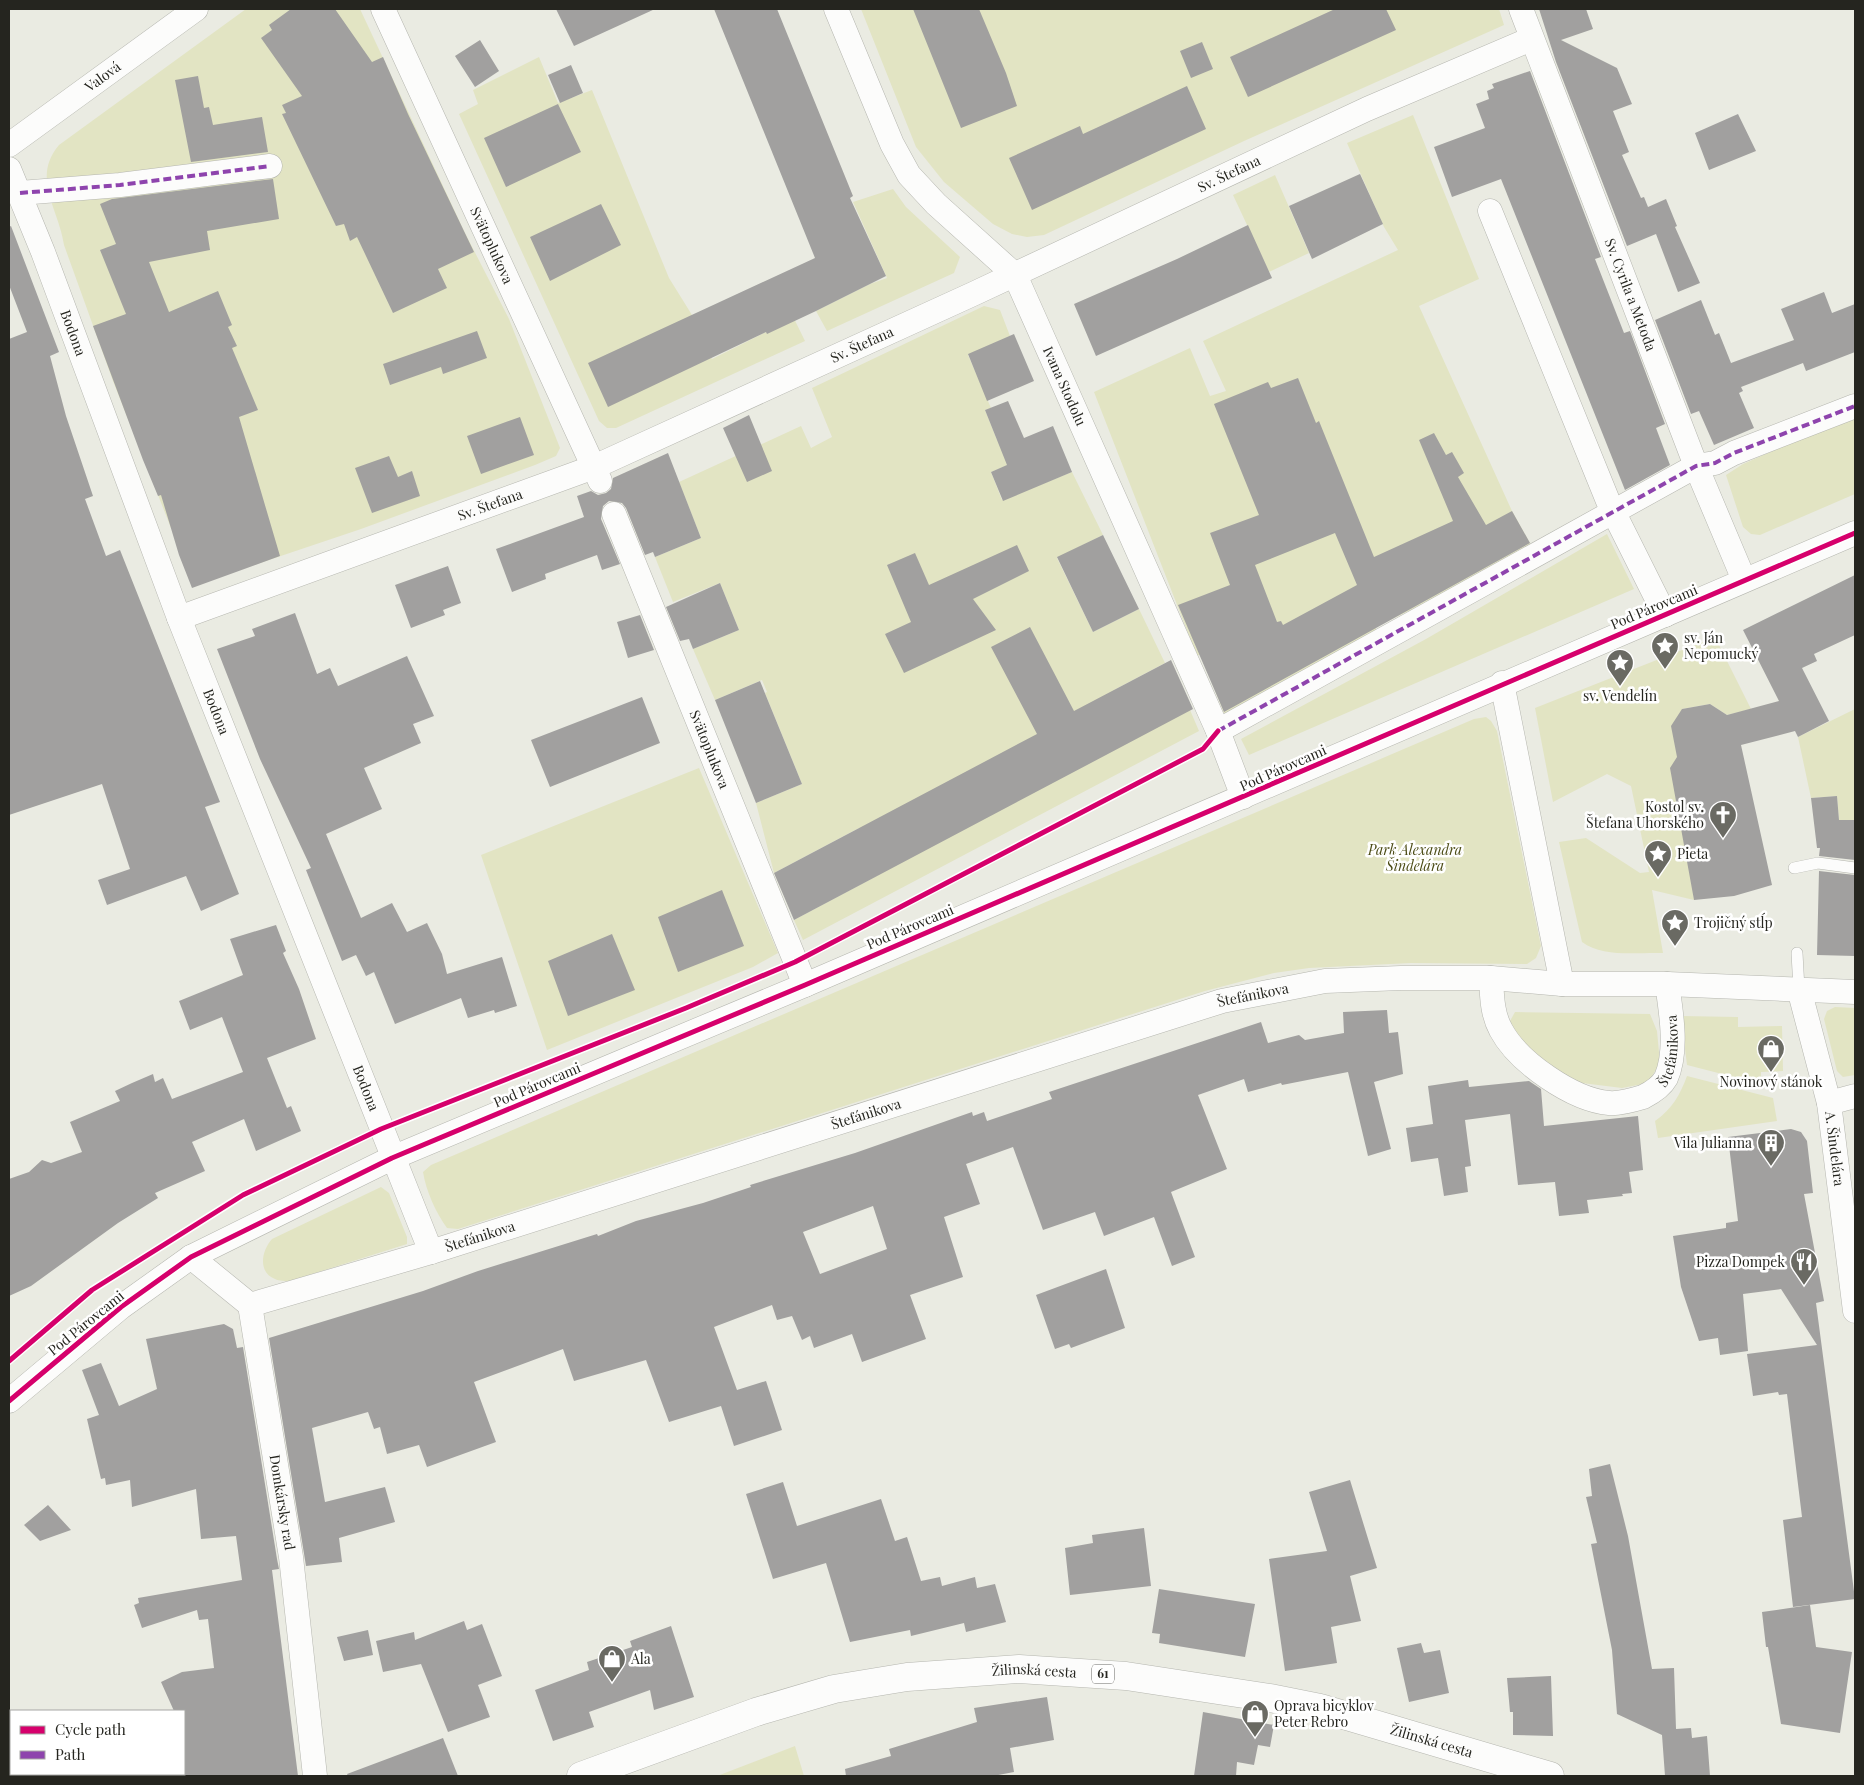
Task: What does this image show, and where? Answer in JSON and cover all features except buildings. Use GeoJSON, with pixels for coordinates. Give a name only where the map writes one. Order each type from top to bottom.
{"type":"FeatureCollection","features":[{"type":"Feature","properties":{"kind":"main road","name":"Žilinská cesta"},"geometry":{"type":"LineString","coordinates":[[582,1776],[756,1712],[834,1689],[907,1677],[1019,1669],[1134,1677],[1270,1698],[1320,1708],[1550,1776]]}},
{"type":"Feature","properties":{"kind":"street","name":"Valová"},"geometry":{"type":"LineString","coordinates":[[9,145],[196,9]]}},
{"type":"Feature","properties":{"kind":"street","name":"Svätoplukova"},"geometry":{"type":"LineString","coordinates":[[384,9],[597,474]]}},
{"type":"Feature","properties":{"kind":"street","name":"Ivana Stodolu"},"geometry":{"type":"LineString","coordinates":[[836,9],[892,144],[909,174],[936,204],[1014,275],[1218,731],[1244,797]]}},
{"type":"Feature","properties":{"kind":"street","name":"Sv. Cyrila a Metoda"},"geometry":{"type":"LineString","coordinates":[[1521,9],[1696,466],[1744,580]]}},
{"type":"Feature","properties":{"kind":"street","name":"Sv. Štefana"},"geometry":{"type":"LineString","coordinates":[[179,618],[597,474],[1367,108],[1531,39]]}},
{"type":"Feature","properties":{"kind":"street"},"geometry":{"type":"LineString","coordinates":[[20,193],[120,185],[270,166]]}},
{"type":"Feature","properties":{"kind":"street","name":"Bodona"},"geometry":{"type":"LineString","coordinates":[[9,168],[179,618],[392,1158],[431,1252]]}},
{"type":"Feature","properties":{"kind":"street"},"geometry":{"type":"LineString","coordinates":[[1490,211],[1613,512],[1665,615]]}},
{"type":"Feature","properties":{"kind":"street"},"geometry":{"type":"LineString","coordinates":[[1218,731],[1696,466],[1715,462],[1855,406]]}},
{"type":"Feature","properties":{"kind":"street","name":"Svätoplukova"},"geometry":{"type":"LineString","coordinates":[[614,514],[805,985]]}},
{"type":"Feature","properties":{"kind":"street","name":"Pod Párovcami"},"geometry":{"type":"LineString","coordinates":[[9,1401],[121,1307],[191,1257],[392,1158],[805,985],[1244,797],[1502,683],[1855,533]]}},
{"type":"Feature","properties":{"kind":"street"},"geometry":{"type":"LineString","coordinates":[[1502,683],[1562,984]]}},
{"type":"Feature","properties":{"kind":"street","name":"Štefánikova"},"geometry":{"type":"LineString","coordinates":[[1491,978],[1492,1004],[1500,1030],[1516,1052],[1565,1087],[1586,1098],[1610,1103],[1636,1099],[1652,1093],[1665,1078],[1674,1034],[1667,984]]}},
{"type":"Feature","properties":{"kind":"street","name":"Štefánikova"},"geometry":{"type":"LineString","coordinates":[[250,1305],[431,1252],[1222,1001],[1325,981],[1491,978],[1562,984],[1667,984],[1855,992]]}},
{"type":"Feature","properties":{"kind":"street","name":"A. Šindelára"},"geometry":{"type":"LineString","coordinates":[[1799,989],[1828,1103],[1855,1311]]}},
{"type":"Feature","properties":{"kind":"street"},"geometry":{"type":"LineString","coordinates":[[1828,1103],[1855,1096]]}},
{"type":"Feature","properties":{"kind":"street"},"geometry":{"type":"LineString","coordinates":[[191,1257],[250,1305]]}},
{"type":"Feature","properties":{"kind":"street","name":"Domkársky rad"},"geometry":{"type":"LineString","coordinates":[[250,1305],[291,1557],[315,1776]]}},
{"type":"Feature","properties":{"kind":"lane"},"geometry":{"type":"LineString","coordinates":[[1794,868],[1818,863],[1855,868]]}},
{"type":"Feature","properties":{"kind":"lane"},"geometry":{"type":"LineString","coordinates":[[1797,953],[1799,989]]}},
{"type":"Feature","properties":{"kind":"green space"},"geometry":{"type":"Polygon","coordinates":[[[246,9],[360,9],[465,233],[509,319],[560,448],[556,456],[535,465],[361,529],[248,567],[171,528],[113,381],[64,245],[47,182],[47,169],[51,157],[59,145],[246,9]]]}},
{"type":"Feature","properties":{"kind":"green space"},"geometry":{"type":"Polygon","coordinates":[[[861,9],[1499,9],[1504,25],[1244,141],[1044,235],[1027,237],[1012,234],[993,224],[944,182],[916,147],[861,9]]]}},
{"type":"Feature","properties":{"kind":"green space"},"geometry":{"type":"Polygon","coordinates":[[[539,57],[558,103],[592,90],[669,278],[692,315],[712,359],[766,332],[783,326],[763,282],[775,280],[805,341],[616,428],[607,428],[599,421],[459,114],[478,104],[473,90],[539,57]]]}},
{"type":"Feature","properties":{"kind":"green space"},"geometry":{"type":"Polygon","coordinates":[[[1413,115],[1479,279],[1419,306],[1512,511],[1531,545],[1428,602],[1375,627],[1378,632],[1225,716],[1201,654],[1197,656],[1094,392],[1190,348],[1210,396],[1226,391],[1203,341],[1398,250],[1384,227],[1347,143],[1413,115]]]}},
{"type":"Feature","properties":{"kind":"green space"},"geometry":{"type":"Polygon","coordinates":[[[1275,175],[1309,253],[1269,272],[1233,195],[1275,175]]]}},
{"type":"Feature","properties":{"kind":"green space"},"geometry":{"type":"Polygon","coordinates":[[[893,189],[906,207],[960,257],[954,273],[827,331],[816,311],[870,284],[887,278],[853,202],[893,189]]]}},
{"type":"Feature","properties":{"kind":"green space"},"geometry":{"type":"Polygon","coordinates":[[[984,306],[1000,310],[1010,336],[968,355],[991,408],[985,410],[997,440],[1013,463],[991,472],[1002,500],[1072,472],[1103,535],[1057,558],[1093,632],[1139,609],[1165,663],[1114,690],[1128,715],[1190,710],[1199,731],[803,940],[794,920],[882,873],[859,828],[774,873],[756,803],[802,784],[765,693],[767,692],[762,680],[715,700],[693,649],[739,630],[720,583],[673,602],[655,557],[701,538],[679,482],[801,426],[811,448],[832,437],[812,388],[984,306]]]}},
{"type":"Feature","properties":{"kind":"green space"},"geometry":{"type":"Polygon","coordinates":[[[1855,415],[1855,494],[1760,535],[1751,534],[1743,527],[1726,475],[1743,464],[1855,415]]]}},
{"type":"Feature","properties":{"kind":"green space"},"geometry":{"type":"Polygon","coordinates":[[[1607,534],[1634,589],[1249,755],[1241,739],[1426,639],[1607,534]]]}},
{"type":"Feature","properties":{"kind":"green space"},"geometry":{"type":"Polygon","coordinates":[[[1715,637],[1751,709],[1727,715],[1710,704],[1682,709],[1677,757],[1694,900],[1652,890],[1663,953],[1610,952],[1590,947],[1582,942],[1559,842],[1586,838],[1640,873],[1649,872],[1631,786],[1607,774],[1553,802],[1535,708],[1715,637]]]}},
{"type":"Feature","properties":{"kind":"green space"},"geometry":{"type":"Polygon","coordinates":[[[1855,709],[1855,820],[1839,820],[1837,796],[1811,798],[1798,737],[1855,709]]]}},
{"type":"Feature","properties":{"kind":"green space","name":"Park Alexandra Šindelára"},"geometry":{"type":"Polygon","coordinates":[[[1486,717],[1497,731],[1541,946],[1536,958],[1527,964],[1411,963],[1309,968],[1274,973],[1205,991],[458,1229],[447,1228],[432,1202],[423,1172],[431,1165],[1474,719],[1486,717]]]}},
{"type":"Feature","properties":{"kind":"green space"},"geometry":{"type":"Polygon","coordinates":[[[699,768],[778,953],[753,967],[547,1050],[481,855],[699,768]]]}},
{"type":"Feature","properties":{"kind":"green space"},"geometry":{"type":"Polygon","coordinates":[[[1835,1007],[1855,1008],[1855,1075],[1843,1077],[1837,1071],[1824,1019],[1827,1011],[1835,1007]]]}},
{"type":"Feature","properties":{"kind":"green space"},"geometry":{"type":"Polygon","coordinates":[[[1515,1012],[1650,1014],[1657,1031],[1660,1063],[1648,1083],[1622,1088],[1574,1082],[1517,1040],[1510,1021],[1515,1012]]]}},
{"type":"Feature","properties":{"kind":"green space"},"geometry":{"type":"Polygon","coordinates":[[[1681,1016],[1738,1017],[1738,1027],[1782,1026],[1783,1071],[1761,1072],[1761,1084],[1687,1065],[1681,1016]]]}},
{"type":"Feature","properties":{"kind":"green space"},"geometry":{"type":"Polygon","coordinates":[[[1687,1076],[1773,1098],[1777,1121],[1658,1138],[1655,1121],[1675,1101],[1687,1076]]]}},
{"type":"Feature","properties":{"kind":"green space"},"geometry":{"type":"Polygon","coordinates":[[[381,1187],[389,1193],[407,1237],[407,1244],[290,1281],[277,1280],[269,1276],[263,1260],[266,1249],[272,1239],[381,1187]]]}},
{"type":"Feature","properties":{"kind":"green space"},"geometry":{"type":"Polygon","coordinates":[[[795,1746],[804,1776],[717,1776],[795,1746]]]}},
{"type":"Feature","properties":{"kind":"marked path"},"geometry":{"type":"LineString","coordinates":[[20,193],[120,185],[270,166]]}},
{"type":"Feature","properties":{"kind":"marked path"},"geometry":{"type":"LineString","coordinates":[[1218,731],[1696,466],[1715,463],[1734,453],[1855,406]]}},
{"type":"Feature","properties":{"kind":"cycle path"},"geometry":{"type":"LineString","coordinates":[[9,1401],[121,1307],[191,1257],[392,1158],[805,985],[1855,533]]}},
{"type":"Feature","properties":{"kind":"cycle path"},"geometry":{"type":"LineString","coordinates":[[9,1361],[92,1290],[243,1195],[381,1129],[686,1008],[795,962],[1203,749],[1218,731]]}},
{"type":"Feature","properties":{"kind":"place","name":"sv. Ján Nepomucký"},"geometry":{"type":"Point","coordinates":[1665,670]}},
{"type":"Feature","properties":{"kind":"place","name":"sv. Vendelín"},"geometry":{"type":"Point","coordinates":[1620,687]}},
{"type":"Feature","properties":{"kind":"place","name":"Kostol sv. Štefana Uhorského"},"geometry":{"type":"Point","coordinates":[1723,839]}},
{"type":"Feature","properties":{"kind":"place","name":"Pieta"},"geometry":{"type":"Point","coordinates":[1658,878]}},
{"type":"Feature","properties":{"kind":"place","name":"Trojičný stĺp"},"geometry":{"type":"Point","coordinates":[1675,947]}},
{"type":"Feature","properties":{"kind":"place","name":"Novinový stánok"},"geometry":{"type":"Point","coordinates":[1771,1073]}},
{"type":"Feature","properties":{"kind":"place","name":"Vila Julianna"},"geometry":{"type":"Point","coordinates":[1771,1167]}},
{"type":"Feature","properties":{"kind":"place","name":"Pizza Dompek"},"geometry":{"type":"Point","coordinates":[1804,1286]}},
{"type":"Feature","properties":{"kind":"place","name":"Ala"},"geometry":{"type":"Point","coordinates":[612,1683]}},
{"type":"Feature","properties":{"kind":"place","name":"Oprava bicyklov Peter Rebro"},"geometry":{"type":"Point","coordinates":[1255,1738]}}]}
